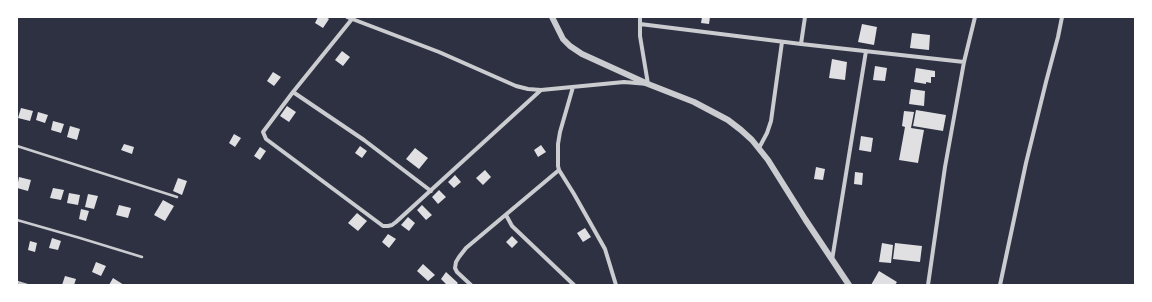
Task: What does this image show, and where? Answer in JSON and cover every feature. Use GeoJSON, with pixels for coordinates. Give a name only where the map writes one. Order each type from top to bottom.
{"type":"FeatureCollection","features":[{"type":"Feature","properties":{"kind":"street"},"geometry":{"type":"LineString","coordinates":[[552,17],[563,39],[582,54],[604,65],[711,110],[741,130],[759,148],[771,165],[849,285]]}},
{"type":"Feature","properties":{"kind":"street"},"geometry":{"type":"LineString","coordinates":[[640,17],[640,36],[648,84]]}},
{"type":"Feature","properties":{"kind":"street"},"geometry":{"type":"LineString","coordinates":[[801,44],[805,17]]}},
{"type":"Feature","properties":{"kind":"street"},"geometry":{"type":"LineString","coordinates":[[928,285],[945,167],[964,62],[975,17]]}},
{"type":"Feature","properties":{"kind":"street"},"geometry":{"type":"LineString","coordinates":[[1000,285],[1026,163],[1062,17]]}},
{"type":"Feature","properties":{"kind":"street"},"geometry":{"type":"LineString","coordinates":[[542,90],[431,191],[392,225],[388,226],[383,226],[378,223],[266,139],[263,132],[350,18],[439,52],[516,86],[528,89],[542,90],[624,82],[648,84]]}},
{"type":"Feature","properties":{"kind":"street"},"geometry":{"type":"LineString","coordinates":[[640,24],[782,42],[964,62]]}},
{"type":"Feature","properties":{"kind":"street"},"geometry":{"type":"LineString","coordinates":[[759,148],[771,122],[782,42]]}},
{"type":"Feature","properties":{"kind":"street"},"geometry":{"type":"LineString","coordinates":[[832,261],[866,51]]}},
{"type":"Feature","properties":{"kind":"street"},"geometry":{"type":"LineString","coordinates":[[573,87],[561,127],[558,144],[558,166],[600,239],[609,261],[616,285]]}},
{"type":"Feature","properties":{"kind":"street"},"geometry":{"type":"LineString","coordinates":[[293,92],[364,140],[431,191]]}},
{"type":"Feature","properties":{"kind":"street"},"geometry":{"type":"LineString","coordinates":[[471,285],[457,272],[455,268],[456,262],[466,248],[559,170]]}},
{"type":"Feature","properties":{"kind":"street"},"geometry":{"type":"LineString","coordinates":[[506,215],[512,226],[574,285]]}},
{"type":"Feature","properties":{"kind":"lane"},"geometry":{"type":"LineString","coordinates":[[17,146],[177,197]]}},
{"type":"Feature","properties":{"kind":"lane"},"geometry":{"type":"LineString","coordinates":[[17,220],[142,257]]}},
{"type":"Feature","properties":{"kind":"lane"},"geometry":{"type":"LineString","coordinates":[[17,282],[27,285]]}},
{"type":"Feature","properties":{"kind":"building"},"geometry":{"type":"Polygon","coordinates":[[[318,17],[326,17],[329,19],[323,28],[315,23],[318,17]]]}},
{"type":"Feature","properties":{"kind":"building"},"geometry":{"type":"Polygon","coordinates":[[[702,17],[710,17],[709,24],[701,23],[702,17]]]}},
{"type":"Feature","properties":{"kind":"building"},"geometry":{"type":"Polygon","coordinates":[[[862,24],[877,27],[874,45],[858,42],[862,24]]]}},
{"type":"Feature","properties":{"kind":"building"},"geometry":{"type":"Polygon","coordinates":[[[912,33],[930,35],[929,50],[910,48],[912,33]]]}},
{"type":"Feature","properties":{"kind":"building"},"geometry":{"type":"Polygon","coordinates":[[[342,51],[350,57],[343,66],[335,60],[342,51]]]}},
{"type":"Feature","properties":{"kind":"building"},"geometry":{"type":"Polygon","coordinates":[[[832,59],[847,62],[845,80],[829,78],[832,59]]]}},
{"type":"Feature","properties":{"kind":"building"},"geometry":{"type":"Polygon","coordinates":[[[875,66],[887,68],[885,81],[873,80],[875,66]]]}},
{"type":"Feature","properties":{"kind":"building"},"geometry":{"type":"Polygon","coordinates":[[[916,68],[935,71],[935,77],[931,77],[931,83],[926,82],[926,84],[914,82],[916,68]]]}},
{"type":"Feature","properties":{"kind":"building"},"geometry":{"type":"Polygon","coordinates":[[[273,72],[281,77],[274,86],[267,81],[273,72]]]}},
{"type":"Feature","properties":{"kind":"building"},"geometry":{"type":"Polygon","coordinates":[[[911,89],[925,91],[924,106],[909,104],[911,89]]]}},
{"type":"Feature","properties":{"kind":"building"},"geometry":{"type":"Polygon","coordinates":[[[287,106],[296,112],[289,122],[280,116],[287,106]]]}},
{"type":"Feature","properties":{"kind":"building"},"geometry":{"type":"Polygon","coordinates":[[[21,108],[33,111],[30,121],[18,118],[21,108]]]}},
{"type":"Feature","properties":{"kind":"building"},"geometry":{"type":"Polygon","coordinates":[[[916,110],[946,115],[943,131],[913,126],[916,110]]]}},
{"type":"Feature","properties":{"kind":"building"},"geometry":{"type":"Polygon","coordinates":[[[904,111],[914,112],[911,128],[924,130],[918,163],[899,160],[905,127],[902,126],[904,111]]]}},
{"type":"Feature","properties":{"kind":"building"},"geometry":{"type":"Polygon","coordinates":[[[38,112],[48,115],[45,123],[36,120],[38,112]]]}},
{"type":"Feature","properties":{"kind":"building"},"geometry":{"type":"Polygon","coordinates":[[[53,121],[64,124],[61,133],[51,130],[53,121]]]}},
{"type":"Feature","properties":{"kind":"building"},"geometry":{"type":"Polygon","coordinates":[[[70,126],[80,129],[77,140],[67,137],[70,126]]]}},
{"type":"Feature","properties":{"kind":"building"},"geometry":{"type":"Polygon","coordinates":[[[234,134],[241,138],[235,147],[229,143],[234,134]]]}},
{"type":"Feature","properties":{"kind":"building"},"geometry":{"type":"Polygon","coordinates":[[[861,136],[873,138],[871,152],[859,150],[861,136]]]}},
{"type":"Feature","properties":{"kind":"building"},"geometry":{"type":"Polygon","coordinates":[[[124,144],[134,147],[132,154],[121,150],[124,144]]]}},
{"type":"Feature","properties":{"kind":"building"},"geometry":{"type":"Polygon","coordinates":[[[541,145],[546,152],[538,157],[534,150],[541,145]]]}},
{"type":"Feature","properties":{"kind":"building"},"geometry":{"type":"Polygon","coordinates":[[[360,146],[367,151],[362,158],[355,153],[360,146]]]}},
{"type":"Feature","properties":{"kind":"building"},"geometry":{"type":"Polygon","coordinates":[[[260,147],[266,151],[260,160],[254,156],[260,147]]]}},
{"type":"Feature","properties":{"kind":"building"},"geometry":{"type":"Polygon","coordinates":[[[415,148],[428,158],[419,169],[406,159],[415,148]]]}},
{"type":"Feature","properties":{"kind":"building"},"geometry":{"type":"Polygon","coordinates":[[[816,167],[825,169],[823,180],[814,179],[816,167]]]}},
{"type":"Feature","properties":{"kind":"building"},"geometry":{"type":"Polygon","coordinates":[[[485,170],[491,177],[483,185],[476,178],[485,170]]]}},
{"type":"Feature","properties":{"kind":"building"},"geometry":{"type":"Polygon","coordinates":[[[855,172],[863,173],[862,185],[854,184],[855,172]]]}},
{"type":"Feature","properties":{"kind":"building"},"geometry":{"type":"Polygon","coordinates":[[[455,175],[461,182],[454,188],[448,182],[455,175]]]}},
{"type":"Feature","properties":{"kind":"building"},"geometry":{"type":"Polygon","coordinates":[[[19,177],[31,180],[28,191],[17,188],[19,177]]]}},
{"type":"Feature","properties":{"kind":"building"},"geometry":{"type":"Polygon","coordinates":[[[178,178],[187,181],[182,195],[173,191],[178,178]]]}},
{"type":"Feature","properties":{"kind":"building"},"geometry":{"type":"Polygon","coordinates":[[[53,188],[64,190],[61,200],[50,198],[53,188]]]}},
{"type":"Feature","properties":{"kind":"building"},"geometry":{"type":"Polygon","coordinates":[[[439,190],[446,197],[438,204],[432,197],[439,190]]]}},
{"type":"Feature","properties":{"kind":"building"},"geometry":{"type":"Polygon","coordinates":[[[69,193],[80,195],[78,205],[67,203],[69,193]]]}},
{"type":"Feature","properties":{"kind":"building"},"geometry":{"type":"Polygon","coordinates":[[[88,194],[98,196],[94,209],[85,207],[88,194]]]}},
{"type":"Feature","properties":{"kind":"building"},"geometry":{"type":"Polygon","coordinates":[[[163,200],[174,206],[165,221],[154,215],[163,200]]]}},
{"type":"Feature","properties":{"kind":"building"},"geometry":{"type":"Polygon","coordinates":[[[119,205],[131,208],[128,218],[116,215],[119,205]]]}},
{"type":"Feature","properties":{"kind":"building"},"geometry":{"type":"Polygon","coordinates":[[[422,205],[432,215],[426,220],[417,210],[422,205]]]}},
{"type":"Feature","properties":{"kind":"building"},"geometry":{"type":"Polygon","coordinates":[[[81,209],[89,211],[86,221],[79,219],[81,209]]]}},
{"type":"Feature","properties":{"kind":"building"},"geometry":{"type":"Polygon","coordinates":[[[357,213],[367,221],[358,231],[348,223],[357,213]]]}},
{"type":"Feature","properties":{"kind":"building"},"geometry":{"type":"Polygon","coordinates":[[[408,217],[415,223],[409,231],[401,225],[408,217]]]}},
{"type":"Feature","properties":{"kind":"building"},"geometry":{"type":"Polygon","coordinates":[[[585,228],[591,237],[583,242],[577,233],[585,228]]]}},
{"type":"Feature","properties":{"kind":"building"},"geometry":{"type":"Polygon","coordinates":[[[388,234],[396,239],[389,248],[382,242],[388,234]]]}},
{"type":"Feature","properties":{"kind":"building"},"geometry":{"type":"Polygon","coordinates":[[[512,236],[518,242],[512,248],[506,242],[512,236]]]}},
{"type":"Feature","properties":{"kind":"building"},"geometry":{"type":"Polygon","coordinates":[[[52,238],[61,241],[58,250],[49,248],[52,238]]]}},
{"type":"Feature","properties":{"kind":"building"},"geometry":{"type":"Polygon","coordinates":[[[30,241],[37,243],[35,252],[28,250],[30,241]]]}},
{"type":"Feature","properties":{"kind":"building"},"geometry":{"type":"Polygon","coordinates":[[[882,243],[893,245],[891,263],[879,262],[882,243]]]}},
{"type":"Feature","properties":{"kind":"building"},"geometry":{"type":"Polygon","coordinates":[[[895,243],[922,246],[920,262],[893,259],[895,243]]]}},
{"type":"Feature","properties":{"kind":"building"},"geometry":{"type":"Polygon","coordinates":[[[96,262],[106,266],[101,276],[92,272],[96,262]]]}},
{"type":"Feature","properties":{"kind":"building"},"geometry":{"type":"Polygon","coordinates":[[[423,264],[435,275],[428,281],[417,271],[423,264]]]}},
{"type":"Feature","properties":{"kind":"building"},"geometry":{"type":"Polygon","coordinates":[[[879,271],[897,282],[895,285],[871,285],[879,271]]]}},
{"type":"Feature","properties":{"kind":"building"},"geometry":{"type":"Polygon","coordinates":[[[446,272],[458,283],[456,285],[447,285],[441,279],[446,272]]]}},
{"type":"Feature","properties":{"kind":"building"},"geometry":{"type":"Polygon","coordinates":[[[65,276],[76,279],[74,285],[62,285],[65,276]]]}},
{"type":"Feature","properties":{"kind":"building"},"geometry":{"type":"Polygon","coordinates":[[[113,278],[124,285],[109,285],[113,278]]]}}]}
